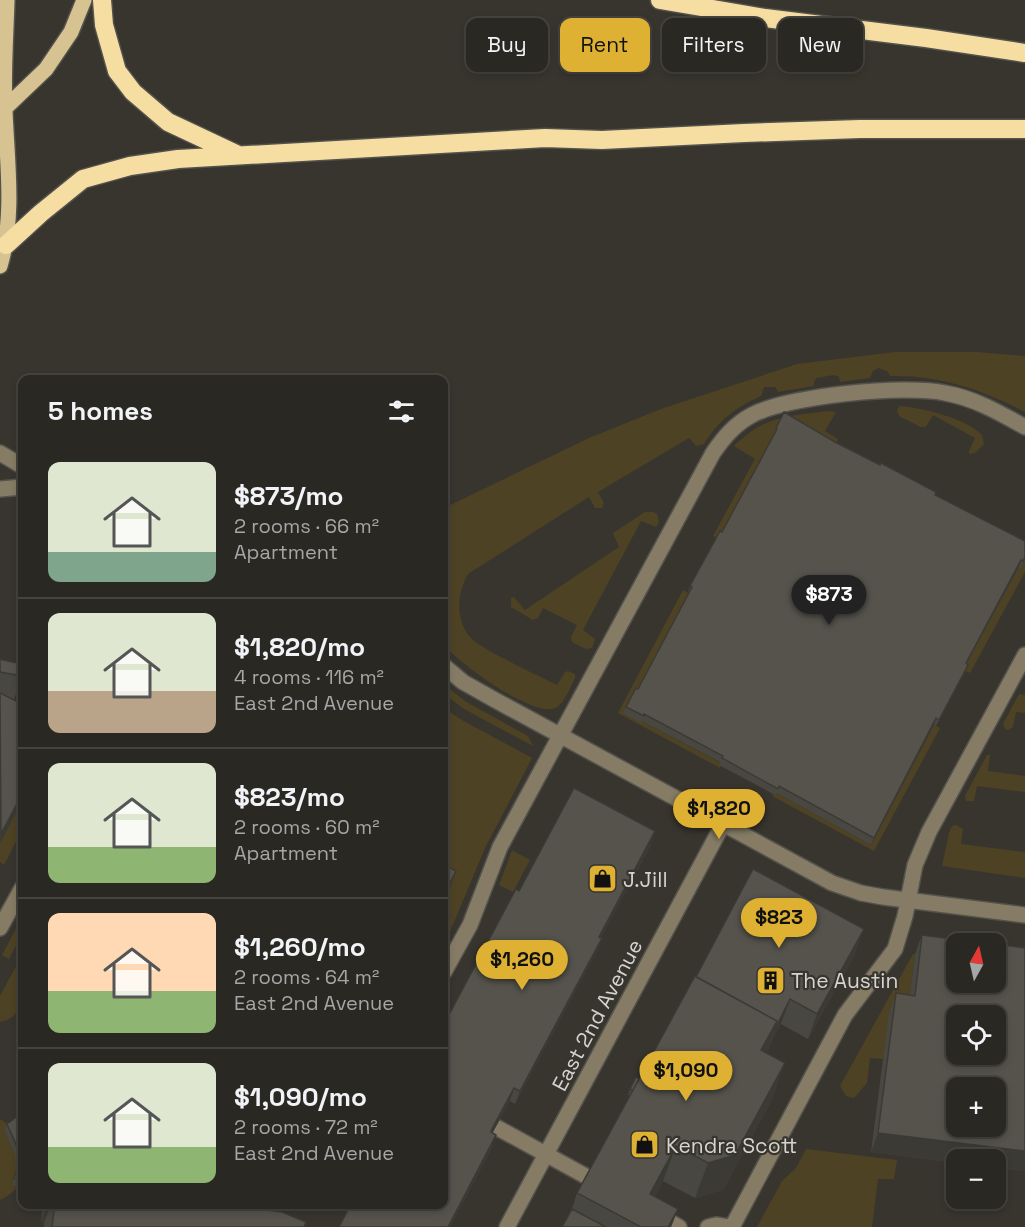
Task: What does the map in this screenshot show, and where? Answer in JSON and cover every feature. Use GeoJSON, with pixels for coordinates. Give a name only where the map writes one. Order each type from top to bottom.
{"type":"FeatureCollection","features":[{"type":"Feature","properties":{"kind":"highway"},"geometry":{"type":"LineString","coordinates":[[102,0],[104,25],[117,71],[134,92],[168,122],[238,156]]}},
{"type":"Feature","properties":{"kind":"highway"},"geometry":{"type":"LineString","coordinates":[[660,0],[765,18],[1025,53]]}},
{"type":"Feature","properties":{"kind":"highway"},"geometry":{"type":"LineString","coordinates":[[6,245],[83,179],[130,166],[178,159],[545,138],[602,140],[849,129],[1025,129]]}},
{"type":"Feature","properties":{"kind":"main road"},"geometry":{"type":"LineString","coordinates":[[0,266],[6,245],[9,185],[2,111],[7,0]]}},
{"type":"Feature","properties":{"kind":"main road"},"geometry":{"type":"LineString","coordinates":[[2,111],[46,69],[71,32],[84,0]]}},
{"type":"Feature","properties":{"kind":"street"},"geometry":{"type":"LineString","coordinates":[[448,965],[470,925],[500,847],[723,437],[737,424],[770,408],[882,391],[927,390],[969,399],[1025,427]]}},
{"type":"Feature","properties":{"kind":"street"},"geometry":{"type":"LineString","coordinates":[[0,453],[18,464]]}},
{"type":"Feature","properties":{"kind":"street"},"geometry":{"type":"LineString","coordinates":[[0,489],[18,487]]}},
{"type":"Feature","properties":{"kind":"street"},"geometry":{"type":"LineString","coordinates":[[708,1227],[716,1225],[731,1227],[845,1015],[895,949],[915,865],[929,832],[1025,655]]}},
{"type":"Feature","properties":{"kind":"street"},"geometry":{"type":"LineString","coordinates":[[448,669],[463,682],[832,882],[861,893],[1025,915]]}},
{"type":"Feature","properties":{"kind":"street","name":"East 2nd Avenue"},"geometry":{"type":"LineString","coordinates":[[507,1227],[723,824]]}},
{"type":"Feature","properties":{"kind":"street"},"geometry":{"type":"LineString","coordinates":[[0,928],[18,895]]}},
{"type":"Feature","properties":{"kind":"street"},"geometry":{"type":"LineString","coordinates":[[496,1127],[591,1179]]}},
{"type":"Feature","properties":{"kind":"street"},"geometry":{"type":"LineString","coordinates":[[648,1210],[679,1227]]}},
{"type":"Feature","properties":{"kind":"shaded area"},"geometry":{"type":"Polygon","coordinates":[[[895,352],[977,352],[1025,356],[1025,412],[976,390],[926,378],[890,376],[888,372],[879,368],[873,371],[870,378],[840,382],[839,377],[834,375],[816,378],[813,386],[778,392],[775,387],[764,387],[761,396],[728,416],[715,428],[704,444],[696,446],[689,438],[598,492],[604,503],[602,508],[595,508],[589,497],[468,574],[464,581],[459,606],[465,630],[476,642],[497,655],[557,685],[565,672],[575,674],[567,695],[559,706],[545,709],[514,697],[480,675],[448,649],[448,506],[589,438],[661,409],[797,364],[895,352]]]}},
{"type":"Feature","properties":{"kind":"shaded area"},"geometry":{"type":"Polygon","coordinates":[[[900,406],[955,419],[982,435],[984,444],[975,453],[969,454],[975,438],[933,415],[926,427],[921,427],[899,416],[897,410],[900,406]]]}},
{"type":"Feature","properties":{"kind":"shaded area"},"geometry":{"type":"Polygon","coordinates":[[[827,411],[836,412],[825,431],[838,439],[833,449],[775,436],[719,539],[713,536],[755,459],[734,446],[756,428],[777,419],[827,411]]]}},
{"type":"Feature","properties":{"kind":"shaded area"},"geometry":{"type":"Polygon","coordinates":[[[645,512],[657,514],[659,522],[656,527],[641,521],[583,630],[595,639],[592,648],[586,649],[572,642],[571,637],[577,625],[543,608],[538,618],[533,620],[511,607],[511,598],[514,597],[525,610],[619,547],[613,533],[645,512]]]}},
{"type":"Feature","properties":{"kind":"shaded area"},"geometry":{"type":"Polygon","coordinates":[[[1025,560],[1025,572],[970,673],[963,670],[1019,567],[1025,560]]]}},
{"type":"Feature","properties":{"kind":"shaded area"},"geometry":{"type":"Polygon","coordinates":[[[683,590],[690,594],[641,722],[721,763],[720,768],[618,713],[683,590]]]}},
{"type":"Feature","properties":{"kind":"shaded area"},"geometry":{"type":"Polygon","coordinates":[[[448,688],[468,703],[528,736],[533,746],[464,709],[448,697],[448,688]]]}},
{"type":"Feature","properties":{"kind":"shaded area"},"geometry":{"type":"Polygon","coordinates":[[[1019,694],[1025,695],[1025,713],[1016,712],[1013,727],[1005,729],[1003,724],[1019,694]]]}},
{"type":"Feature","properties":{"kind":"shaded area"},"geometry":{"type":"Polygon","coordinates":[[[448,711],[532,758],[485,848],[449,934],[448,711]]]}},
{"type":"Feature","properties":{"kind":"shaded area"},"geometry":{"type":"Polygon","coordinates":[[[934,725],[940,728],[874,851],[772,796],[777,793],[871,845],[934,725]]]}},
{"type":"Feature","properties":{"kind":"shaded area"},"geometry":{"type":"Polygon","coordinates":[[[987,755],[990,755],[988,771],[1025,776],[1025,792],[977,786],[974,801],[966,801],[965,796],[987,755]]]}},
{"type":"Feature","properties":{"kind":"shaded area"},"geometry":{"type":"Polygon","coordinates":[[[18,809],[18,838],[4,865],[0,862],[0,843],[18,809]]]}},
{"type":"Feature","properties":{"kind":"shaded area"},"geometry":{"type":"Polygon","coordinates":[[[956,825],[963,829],[961,844],[1025,852],[1025,878],[942,866],[949,833],[952,826],[956,825]]]}},
{"type":"Feature","properties":{"kind":"shaded area"},"geometry":{"type":"Polygon","coordinates":[[[512,850],[530,860],[513,892],[499,885],[512,850]]]}},
{"type":"Feature","properties":{"kind":"shaded area"},"geometry":{"type":"Polygon","coordinates":[[[18,927],[18,942],[9,959],[2,955],[18,927]]]}},
{"type":"Feature","properties":{"kind":"shaded area"},"geometry":{"type":"Polygon","coordinates":[[[915,954],[908,1015],[883,1059],[870,1058],[867,1083],[854,1098],[846,1096],[840,1086],[915,954]]]}},
{"type":"Feature","properties":{"kind":"shaded area"},"geometry":{"type":"Polygon","coordinates":[[[18,962],[18,1010],[10,1018],[0,1022],[0,996],[18,962]]]}},
{"type":"Feature","properties":{"kind":"shaded area"},"geometry":{"type":"Polygon","coordinates":[[[0,1119],[12,1131],[18,1146],[18,1185],[0,1200],[0,1119]]]}},
{"type":"Feature","properties":{"kind":"shaded area"},"geometry":{"type":"Polygon","coordinates":[[[806,1149],[897,1160],[894,1179],[878,1179],[872,1227],[757,1227],[782,1181],[796,1168],[806,1149]]]}},
{"type":"Feature","properties":{"kind":"building"},"geometry":{"type":"Polygon","coordinates":[[[784,412],[835,442],[880,465],[881,463],[936,492],[935,495],[1025,541],[1023,561],[1021,560],[966,663],[968,665],[939,720],[936,718],[874,838],[779,786],[778,789],[722,758],[723,756],[644,714],[644,716],[626,707],[636,688],[638,689],[692,587],[690,586],[720,531],[722,532],[784,412]]]}},
{"type":"Feature","properties":{"kind":"building"},"geometry":{"type":"Polygon","coordinates":[[[0,659],[18,663],[18,675],[0,672],[0,659]]]}},
{"type":"Feature","properties":{"kind":"building"},"geometry":{"type":"Polygon","coordinates":[[[0,693],[18,702],[18,802],[1,834],[0,693]]]}},
{"type":"Feature","properties":{"kind":"building"},"geometry":{"type":"Polygon","coordinates":[[[574,788],[655,831],[599,937],[602,938],[520,1091],[514,1088],[492,1129],[491,1132],[496,1135],[448,1227],[339,1227],[348,1209],[448,1209],[448,1016],[516,889],[519,891],[574,788]]]}},
{"type":"Feature","properties":{"kind":"building"},"geometry":{"type":"Polygon","coordinates":[[[448,867],[456,871],[448,886],[448,867]]]}},
{"type":"Feature","properties":{"kind":"building","name":"The Austin"},"geometry":{"type":"Polygon","coordinates":[[[753,869],[864,929],[817,1014],[790,999],[774,1031],[777,1021],[696,977],[753,869]]]}},
{"type":"Feature","properties":{"kind":"building"},"geometry":{"type":"Polygon","coordinates":[[[922,935],[946,938],[946,993],[1006,993],[1006,945],[1025,948],[1025,1151],[878,1133],[896,993],[915,996],[922,935]]]}},
{"type":"Feature","properties":{"kind":"building"},"geometry":{"type":"Polygon","coordinates":[[[695,976],[777,1021],[761,1050],[785,1063],[735,1155],[708,1163],[676,1146],[650,1194],[678,1209],[668,1227],[641,1227],[577,1193],[695,976]]]}},
{"type":"Feature","properties":{"kind":"building"},"geometry":{"type":"Polygon","coordinates":[[[636,1077],[639,1079],[633,1090],[630,1089],[636,1077]]]}},
{"type":"Feature","properties":{"kind":"building"},"geometry":{"type":"Polygon","coordinates":[[[18,1116],[18,1149],[7,1124],[18,1116]]]}},
{"type":"Feature","properties":{"kind":"building"},"geometry":{"type":"Polygon","coordinates":[[[18,1167],[18,1180],[14,1178],[18,1167]]]}},
{"type":"Feature","properties":{"kind":"building"},"geometry":{"type":"Polygon","coordinates":[[[54,1209],[260,1209],[282,1212],[306,1222],[304,1227],[52,1227],[54,1209]]]}},
{"type":"Feature","properties":{"kind":"building"},"geometry":{"type":"Polygon","coordinates":[[[572,1209],[606,1227],[562,1227],[572,1209]]]}},
{"type":"Feature","properties":{"kind":"place","name":"J.Jill"},"geometry":{"type":"Point","coordinates":[602,879]}},
{"type":"Feature","properties":{"kind":"place","name":"The Austin"},"geometry":{"type":"Point","coordinates":[770,980]}},
{"type":"Feature","properties":{"kind":"place","name":"Kendra Scott"},"geometry":{"type":"Point","coordinates":[645,1145]}}]}
